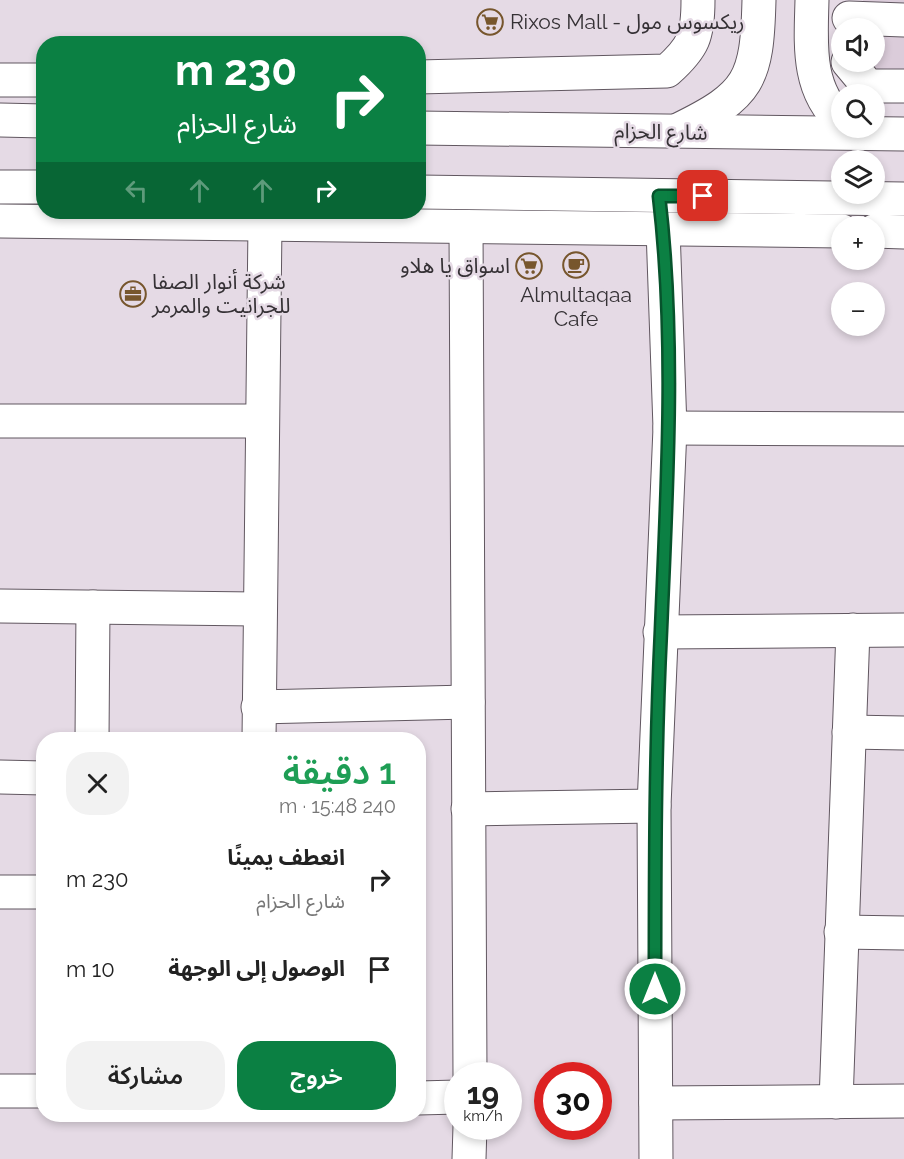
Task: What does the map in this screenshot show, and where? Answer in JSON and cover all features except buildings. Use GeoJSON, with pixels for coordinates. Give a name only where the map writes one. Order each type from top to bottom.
{"type":"FeatureCollection","features":[{"type":"Feature","properties":{"kind":"street"},"geometry":{"type":"LineString","coordinates":[[426,77],[667,71],[686,54],[698,31],[698,0]]}},
{"type":"Feature","properties":{"kind":"street"},"geometry":{"type":"LineString","coordinates":[[674,132],[729,102],[745,85],[754,63],[759,0]]}},
{"type":"Feature","properties":{"kind":"street"},"geometry":{"type":"LineString","coordinates":[[812,0],[810,49],[814,74],[823,98],[831,107]]}},
{"type":"Feature","properties":{"kind":"street"},"geometry":{"type":"LineString","coordinates":[[849,16],[904,20]]}},
{"type":"Feature","properties":{"kind":"street"},"geometry":{"type":"LineString","coordinates":[[856,72],[868,86],[904,86]]}},
{"type":"Feature","properties":{"kind":"street"},"geometry":{"type":"LineString","coordinates":[[0,80],[36,80]]}},
{"type":"Feature","properties":{"kind":"street"},"geometry":{"type":"LineString","coordinates":[[0,120],[36,121]]}},
{"type":"Feature","properties":{"kind":"street","name":"شارع الحزام"},"geometry":{"type":"LineString","coordinates":[[426,128],[674,132],[831,128]]}},
{"type":"Feature","properties":{"kind":"street","name":"شارع الحزام"},"geometry":{"type":"LineString","coordinates":[[885,132],[904,134]]}},
{"type":"Feature","properties":{"kind":"street"},"geometry":{"type":"LineString","coordinates":[[0,187],[36,187]]}},
{"type":"Feature","properties":{"kind":"street"},"geometry":{"type":"LineString","coordinates":[[426,192],[904,199]]}},
{"type":"Feature","properties":{"kind":"street"},"geometry":{"type":"LineString","coordinates":[[468,193],[466,227],[470,1062]]}},
{"type":"Feature","properties":{"kind":"street"},"geometry":{"type":"LineString","coordinates":[[656,1159],[654,806],[670,428],[663,229],[659,196]]}},
{"type":"Feature","properties":{"kind":"street"},"geometry":{"type":"LineString","coordinates":[[0,221],[177,219]]}},
{"type":"Feature","properties":{"kind":"street"},"geometry":{"type":"LineString","coordinates":[[259,732],[266,219]]}},
{"type":"Feature","properties":{"kind":"street"},"geometry":{"type":"LineString","coordinates":[[288,219],[466,227],[831,231]]}},
{"type":"Feature","properties":{"kind":"street"},"geometry":{"type":"LineString","coordinates":[[885,231],[904,232]]}},
{"type":"Feature","properties":{"kind":"street"},"geometry":{"type":"LineString","coordinates":[[0,421],[262,421]]}},
{"type":"Feature","properties":{"kind":"street"},"geometry":{"type":"LineString","coordinates":[[670,428],[904,429]]}},
{"type":"Feature","properties":{"kind":"street"},"geometry":{"type":"LineString","coordinates":[[0,606],[259,609]]}},
{"type":"Feature","properties":{"kind":"street"},"geometry":{"type":"LineString","coordinates":[[92,732],[93,607]]}},
{"type":"Feature","properties":{"kind":"street"},"geometry":{"type":"LineString","coordinates":[[836,1102],[853,630]]}},
{"type":"Feature","properties":{"kind":"street"},"geometry":{"type":"LineString","coordinates":[[660,632],[904,630]]}},
{"type":"Feature","properties":{"kind":"street"},"geometry":{"type":"LineString","coordinates":[[258,707],[468,702]]}},
{"type":"Feature","properties":{"kind":"street"},"geometry":{"type":"LineString","coordinates":[[849,732],[904,733]]}},
{"type":"Feature","properties":{"kind":"street"},"geometry":{"type":"LineString","coordinates":[[0,777],[36,778]]}},
{"type":"Feature","properties":{"kind":"street"},"geometry":{"type":"LineString","coordinates":[[468,809],[654,806]]}},
{"type":"Feature","properties":{"kind":"street"},"geometry":{"type":"LineString","coordinates":[[0,892],[36,892]]}},
{"type":"Feature","properties":{"kind":"street"},"geometry":{"type":"LineString","coordinates":[[841,932],[904,933]]}},
{"type":"Feature","properties":{"kind":"street"},"geometry":{"type":"LineString","coordinates":[[0,1091],[36,1091]]}},
{"type":"Feature","properties":{"kind":"street"},"geometry":{"type":"LineString","coordinates":[[426,1098],[444,1098]]}},
{"type":"Feature","properties":{"kind":"street"},"geometry":{"type":"LineString","coordinates":[[656,1102],[904,1101]]}},
{"type":"Feature","properties":{"kind":"street"},"geometry":{"type":"LineString","coordinates":[[469,1159],[470,1140]]}},
{"type":"Feature","properties":{"kind":"shaded area"},"geometry":{"type":"Polygon","coordinates":[[[863,0],[904,0],[904,73],[861,73],[885,72],[885,18],[862,18],[863,0]]]}},
{"type":"Feature","properties":{"kind":"place","name":"Rixos Mall - ريكسوس مول"},"geometry":{"type":"Point","coordinates":[490,22]}},
{"type":"Feature","properties":{"kind":"place","name":"Almultaqaa Cafe"},"geometry":{"type":"Point","coordinates":[576,265]}},
{"type":"Feature","properties":{"kind":"place","name":"اسواق يا هلاو"},"geometry":{"type":"Point","coordinates":[529,266]}},
{"type":"Feature","properties":{"kind":"place","name":"شركة أنوار الصفا للجرانيت والمرمر"},"geometry":{"type":"Point","coordinates":[133,294]}},
{"type":"Feature","properties":{"kind":"route"},"geometry":{"type":"LineString","coordinates":[[655,989],[654,806],[670,428],[663,229],[659,196],[703,196]]}}]}
